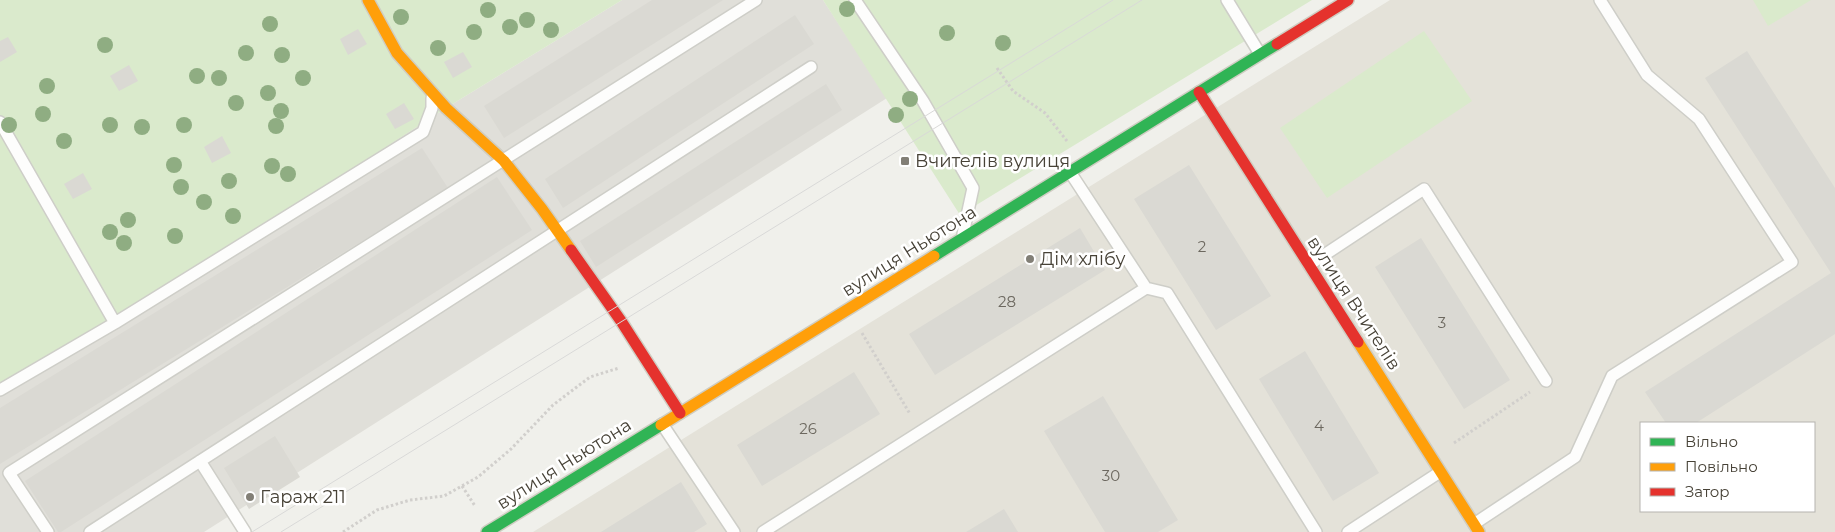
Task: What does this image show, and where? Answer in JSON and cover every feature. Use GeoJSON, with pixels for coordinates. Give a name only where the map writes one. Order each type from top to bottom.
{"type":"FeatureCollection","features":[{"type":"Feature","properties":{"kind":"street"},"geometry":{"type":"LineString","coordinates":[[368,0],[397,53],[446,108],[504,161],[558,230],[680,413]]}},
{"type":"Feature","properties":{"kind":"street","name":"вулиця Ньютона"},"geometry":{"type":"LineString","coordinates":[[487,532],[1348,0]]}},
{"type":"Feature","properties":{"kind":"street","name":"вулиця Вчителів"},"geometry":{"type":"LineString","coordinates":[[1199,92],[1477,528]]}},
{"type":"Feature","properties":{"kind":"lane"},"geometry":{"type":"LineString","coordinates":[[48,532],[9,473],[756,0]]}},
{"type":"Feature","properties":{"kind":"lane"},"geometry":{"type":"LineString","coordinates":[[855,0],[923,101],[973,188],[962,238]]}},
{"type":"Feature","properties":{"kind":"lane"},"geometry":{"type":"LineString","coordinates":[[1227,0],[1260,55]]}},
{"type":"Feature","properties":{"kind":"lane"},"geometry":{"type":"LineString","coordinates":[[1477,528],[1575,457],[1612,376],[1792,262],[1698,119],[1648,76],[1600,0]]}},
{"type":"Feature","properties":{"kind":"lane"},"geometry":{"type":"LineString","coordinates":[[90,532],[811,67]]}},
{"type":"Feature","properties":{"kind":"lane"},"geometry":{"type":"LineString","coordinates":[[0,390],[115,323],[423,132],[432,108],[432,93]]}},
{"type":"Feature","properties":{"kind":"lane"},"geometry":{"type":"LineString","coordinates":[[0,122],[115,323]]}},
{"type":"Feature","properties":{"kind":"lane"},"geometry":{"type":"LineString","coordinates":[[1070,172],[1146,288],[1167,293],[1316,532]]}},
{"type":"Feature","properties":{"kind":"lane"},"geometry":{"type":"LineString","coordinates":[[1309,265],[1424,189],[1546,381]]}},
{"type":"Feature","properties":{"kind":"lane"},"geometry":{"type":"LineString","coordinates":[[763,532],[1146,288]]}},
{"type":"Feature","properties":{"kind":"lane"},"geometry":{"type":"LineString","coordinates":[[662,424],[734,532]]}},
{"type":"Feature","properties":{"kind":"lane"},"geometry":{"type":"LineString","coordinates":[[200,461],[245,532]]}},
{"type":"Feature","properties":{"kind":"lane"},"geometry":{"type":"LineString","coordinates":[[1348,532],[1440,472]]}},
{"type":"Feature","properties":{"kind":"path"},"geometry":{"type":"LineString","coordinates":[[997,68],[1013,92],[1044,114],[1084,163]]}},
{"type":"Feature","properties":{"kind":"path"},"geometry":{"type":"LineString","coordinates":[[848,309],[921,432]]}},
{"type":"Feature","properties":{"kind":"path"},"geometry":{"type":"LineString","coordinates":[[342,532],[377,510],[410,500],[444,496],[485,471],[512,449],[552,405],[590,377],[646,360]]}},
{"type":"Feature","properties":{"kind":"path"},"geometry":{"type":"LineString","coordinates":[[1433,457],[1546,381]]}},
{"type":"Feature","properties":{"kind":"shaded area"},"geometry":{"type":"Polygon","coordinates":[[[622,0],[823,0],[887,98],[204,532],[0,532],[0,394],[446,108],[622,0]]]}},
{"type":"Feature","properties":{"kind":"shaded area"},"geometry":{"type":"Polygon","coordinates":[[[1390,0],[1835,0],[1835,532],[533,532],[1390,0]]]}},
{"type":"Feature","properties":{"kind":"green space"},"geometry":{"type":"Polygon","coordinates":[[[0,0],[622,0],[446,108],[115,323],[0,395],[0,0]]]}},
{"type":"Feature","properties":{"kind":"green space"},"geometry":{"type":"Polygon","coordinates":[[[823,0],[1312,0],[960,215],[823,0]]]}},
{"type":"Feature","properties":{"kind":"green space"},"geometry":{"type":"Polygon","coordinates":[[[1753,0],[1811,0],[1768,26],[1753,0]]]}},
{"type":"Feature","properties":{"kind":"green space"},"geometry":{"type":"Polygon","coordinates":[[[1424,31],[1472,101],[1327,198],[1280,128],[1424,31]]]}},
{"type":"Feature","properties":{"kind":"building"},"geometry":{"type":"Polygon","coordinates":[[[652,0],[723,0],[504,138],[484,106],[652,0]]]}},
{"type":"Feature","properties":{"kind":"building"},"geometry":{"type":"Polygon","coordinates":[[[795,15],[814,44],[563,208],[545,179],[795,15]]]}},
{"type":"Feature","properties":{"kind":"building"},"geometry":{"type":"Polygon","coordinates":[[[358,29],[367,44],[348,55],[340,39],[358,29]]]}},
{"type":"Feature","properties":{"kind":"building"},"geometry":{"type":"Polygon","coordinates":[[[8,37],[17,52],[0,62],[0,41],[8,37]]]}},
{"type":"Feature","properties":{"kind":"building"},"geometry":{"type":"Polygon","coordinates":[[[1747,51],[1835,188],[1835,334],[1698,422],[1665,422],[1645,392],[1831,273],[1705,78],[1747,51]]]}},
{"type":"Feature","properties":{"kind":"building"},"geometry":{"type":"Polygon","coordinates":[[[463,52],[472,67],[453,78],[444,62],[463,52]]]}},
{"type":"Feature","properties":{"kind":"building"},"geometry":{"type":"Polygon","coordinates":[[[129,65],[138,81],[119,91],[110,76],[129,65]]]}},
{"type":"Feature","properties":{"kind":"building"},"geometry":{"type":"Polygon","coordinates":[[[826,84],[842,110],[596,267],[580,241],[826,84]]]}},
{"type":"Feature","properties":{"kind":"building"},"geometry":{"type":"Polygon","coordinates":[[[404,103],[414,119],[395,129],[386,114],[404,103]]]}},
{"type":"Feature","properties":{"kind":"building"},"geometry":{"type":"Polygon","coordinates":[[[222,136],[231,153],[212,163],[204,147],[222,136]]]}},
{"type":"Feature","properties":{"kind":"building"},"geometry":{"type":"Polygon","coordinates":[[[422,148],[448,188],[0,464],[0,408],[422,148]]]}},
{"type":"Feature","properties":{"kind":"building"},"geometry":{"type":"Polygon","coordinates":[[[1189,165],[1271,296],[1216,330],[1134,199],[1189,165]]]}},
{"type":"Feature","properties":{"kind":"building"},"geometry":{"type":"Polygon","coordinates":[[[83,173],[92,189],[73,199],[64,184],[83,173]]]}},
{"type":"Feature","properties":{"kind":"building"},"geometry":{"type":"Polygon","coordinates":[[[497,177],[532,230],[61,532],[58,532],[25,481],[497,177]]]}},
{"type":"Feature","properties":{"kind":"building"},"geometry":{"type":"Polygon","coordinates":[[[1080,228],[1105,270],[935,375],[909,334],[1080,228]]]}},
{"type":"Feature","properties":{"kind":"building"},"geometry":{"type":"Polygon","coordinates":[[[1421,238],[1510,380],[1464,409],[1375,267],[1421,238]]]}},
{"type":"Feature","properties":{"kind":"building"},"geometry":{"type":"Polygon","coordinates":[[[1305,351],[1379,473],[1333,501],[1259,379],[1305,351]]]}},
{"type":"Feature","properties":{"kind":"building"},"geometry":{"type":"Polygon","coordinates":[[[854,372],[880,414],[762,486],[737,445],[854,372]]]}},
{"type":"Feature","properties":{"kind":"building"},"geometry":{"type":"Polygon","coordinates":[[[1103,396],[1178,520],[1158,532],[1105,532],[1044,431],[1103,396]]]}},
{"type":"Feature","properties":{"kind":"building"},"geometry":{"type":"Polygon","coordinates":[[[275,436],[300,477],[249,509],[224,468],[275,436]]]}},
{"type":"Feature","properties":{"kind":"building"},"geometry":{"type":"Polygon","coordinates":[[[681,482],[707,524],[694,532],[601,532],[681,482]]]}},
{"type":"Feature","properties":{"kind":"building"},"geometry":{"type":"Polygon","coordinates":[[[1004,509],[1018,532],[966,532],[1004,509]]]}},
{"type":"Feature","properties":{"kind":"tram line"},"geometry":{"type":"LineString","coordinates":[[252,532],[1113,0]]}},
{"type":"Feature","properties":{"kind":"tram line"},"geometry":{"type":"LineString","coordinates":[[281,532],[1142,0]]}},
{"type":"Feature","properties":{"kind":"traffic: fast"},"geometry":{"type":"LineString","coordinates":[[934,256],[1277,44]]}},
{"type":"Feature","properties":{"kind":"traffic: fast"},"geometry":{"type":"LineString","coordinates":[[487,532],[661,425]]}},
{"type":"Feature","properties":{"kind":"traffic: slow"},"geometry":{"type":"LineString","coordinates":[[368,0],[397,53],[446,108],[504,161],[571,250]]}},
{"type":"Feature","properties":{"kind":"traffic: slow"},"geometry":{"type":"LineString","coordinates":[[661,425],[934,256]]}},
{"type":"Feature","properties":{"kind":"traffic: slow"},"geometry":{"type":"LineString","coordinates":[[1358,342],[1479,532]]}},
{"type":"Feature","properties":{"kind":"traffic: jam"},"geometry":{"type":"LineString","coordinates":[[1277,44],[1348,0]]}},
{"type":"Feature","properties":{"kind":"traffic: jam"},"geometry":{"type":"LineString","coordinates":[[1199,92],[1358,342]]}},
{"type":"Feature","properties":{"kind":"traffic: jam"},"geometry":{"type":"LineString","coordinates":[[571,250],[621,321],[680,413]]}},
{"type":"Feature","properties":{"kind":"place","name":"Вчителів вулиця"},"geometry":{"type":"Point","coordinates":[905,161]}},
{"type":"Feature","properties":{"kind":"place","name":"Дім хлібу"},"geometry":{"type":"Point","coordinates":[1030,259]}},
{"type":"Feature","properties":{"kind":"place","name":"Гараж 211"},"geometry":{"type":"Point","coordinates":[250,497]}}]}
